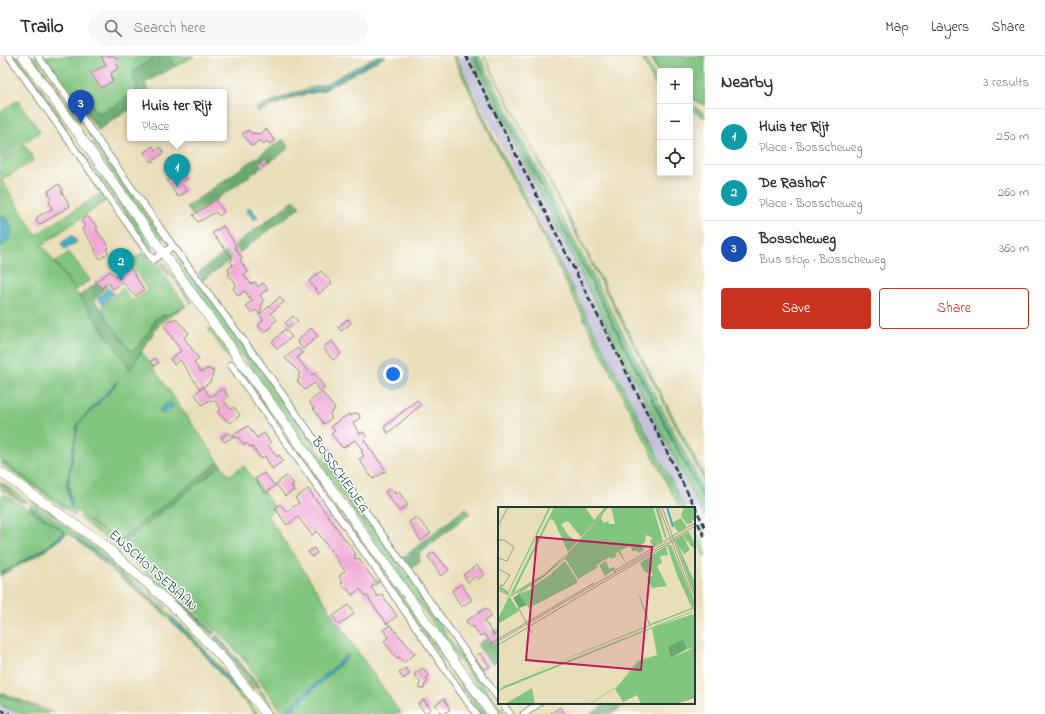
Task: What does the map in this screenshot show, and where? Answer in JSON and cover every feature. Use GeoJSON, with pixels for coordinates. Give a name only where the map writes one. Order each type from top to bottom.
{"type":"FeatureCollection","features":[{"type":"Feature","properties":{"kind":"main road","name":"BOSSCHEWEG"},"geometry":{"type":"LineString","coordinates":[[23,56],[288,425],[492,714]]}},
{"type":"Feature","properties":{"kind":"main road","name":"ENSCHOTSEBAAN"},"geometry":{"type":"LineString","coordinates":[[0,472],[103,544],[175,608],[226,662],[266,714]]}},
{"type":"Feature","properties":{"kind":"street"},"geometry":{"type":"LineString","coordinates":[[9,56],[153,260],[164,254],[173,246]]}},
{"type":"Feature","properties":{"kind":"street","name":"BOSSCHEWEG"},"geometry":{"type":"LineString","coordinates":[[38,56],[173,246],[266,370],[498,698]]}},
{"type":"Feature","properties":{"kind":"street","name":"BOSSCHEWEG"},"geometry":{"type":"LineString","coordinates":[[231,365],[371,562],[476,714]]}},
{"type":"Feature","properties":{"kind":"street"},"geometry":{"type":"LineString","coordinates":[[278,432],[288,425]]}},
{"type":"Feature","properties":{"kind":"street"},"geometry":{"type":"LineString","coordinates":[[503,704],[510,714]]}},
{"type":"Feature","properties":{"kind":"street"},"geometry":{"type":"LineString","coordinates":[[524,714],[538,704]]}},
{"type":"Feature","properties":{"kind":"shaded area"},"geometry":{"type":"Polygon","coordinates":[[[456,56],[470,56],[476,66],[581,272],[705,518],[705,547],[695,528],[695,507],[684,507],[456,56]]]}},
{"type":"Feature","properties":{"kind":"shaded area"},"geometry":{"type":"Polygon","coordinates":[[[0,705],[22,714],[0,714],[0,705]]]}},
{"type":"Feature","properties":{"kind":"green space"},"geometry":{"type":"Polygon","coordinates":[[[11,56],[18,56],[57,111],[66,128],[62,130],[11,56]]]}},
{"type":"Feature","properties":{"kind":"green space"},"geometry":{"type":"Polygon","coordinates":[[[28,56],[34,56],[72,110],[82,120],[79,122],[65,108],[28,56]]]}},
{"type":"Feature","properties":{"kind":"green space"},"geometry":{"type":"Polygon","coordinates":[[[45,56],[153,57],[133,72],[132,76],[137,89],[127,89],[127,97],[115,106],[98,114],[85,95],[76,99],[45,56]]]}},
{"type":"Feature","properties":{"kind":"green space"},"geometry":{"type":"Polygon","coordinates":[[[152,56],[170,56],[176,66],[145,83],[148,89],[137,89],[132,76],[133,72],[152,59],[152,56]]]}},
{"type":"Feature","properties":{"kind":"green space"},"geometry":{"type":"Polygon","coordinates":[[[170,56],[194,56],[176,66],[170,56]]]}},
{"type":"Feature","properties":{"kind":"green space"},"geometry":{"type":"Polygon","coordinates":[[[376,56],[380,56],[321,88],[297,94],[258,109],[297,95],[322,90],[383,56],[386,56],[323,91],[298,96],[258,112],[256,108],[296,92],[327,83],[376,56]]]}},
{"type":"Feature","properties":{"kind":"green space"},"geometry":{"type":"Polygon","coordinates":[[[453,56],[456,56],[494,139],[524,194],[527,204],[550,244],[684,507],[679,507],[668,486],[537,225],[501,158],[453,56]]]}},
{"type":"Feature","properties":{"kind":"green space"},"geometry":{"type":"Polygon","coordinates":[[[470,56],[474,56],[705,503],[705,518],[470,56]]]}},
{"type":"Feature","properties":{"kind":"green space"},"geometry":{"type":"Polygon","coordinates":[[[475,56],[479,56],[705,491],[705,500],[475,56]]]}},
{"type":"Feature","properties":{"kind":"green space"},"geometry":{"type":"Polygon","coordinates":[[[484,56],[697,462],[705,478],[705,483],[484,56]]]}},
{"type":"Feature","properties":{"kind":"green space"},"geometry":{"type":"Polygon","coordinates":[[[641,56],[644,56],[657,80],[657,86],[654,83],[641,56]]]}},
{"type":"Feature","properties":{"kind":"green space"},"geometry":{"type":"Polygon","coordinates":[[[650,56],[657,68],[657,71],[650,56]]]}},
{"type":"Feature","properties":{"kind":"green space"},"geometry":{"type":"Polygon","coordinates":[[[652,56],[705,56],[705,106],[693,99],[693,68],[658,68],[652,56]]]}},
{"type":"Feature","properties":{"kind":"green space"},"geometry":{"type":"Polygon","coordinates":[[[84,95],[98,114],[115,106],[127,97],[127,111],[98,130],[76,99],[84,95]]]}},
{"type":"Feature","properties":{"kind":"green space"},"geometry":{"type":"Polygon","coordinates":[[[18,100],[40,132],[0,158],[0,112],[18,100]]]}},
{"type":"Feature","properties":{"kind":"green space"},"geometry":{"type":"Polygon","coordinates":[[[693,106],[705,114],[705,118],[693,111],[693,106]]]}},
{"type":"Feature","properties":{"kind":"green space"},"geometry":{"type":"Polygon","coordinates":[[[96,139],[101,150],[164,239],[160,242],[101,158],[92,142],[96,139]]]}},
{"type":"Feature","properties":{"kind":"green space"},"geometry":{"type":"Polygon","coordinates":[[[283,139],[289,148],[193,216],[186,207],[283,139]]]}},
{"type":"Feature","properties":{"kind":"green space"},"geometry":{"type":"Polygon","coordinates":[[[25,145],[34,160],[3,179],[0,174],[0,160],[25,145]]]}},
{"type":"Feature","properties":{"kind":"green space"},"geometry":{"type":"Polygon","coordinates":[[[79,148],[95,164],[154,247],[150,249],[79,148]]]}},
{"type":"Feature","properties":{"kind":"green space"},"geometry":{"type":"Polygon","coordinates":[[[0,177],[36,235],[101,193],[107,200],[42,245],[130,368],[142,352],[219,462],[118,541],[75,510],[75,516],[0,463],[0,460],[68,508],[0,459],[0,248],[9,239],[2,215],[0,215],[0,177]],[[118,382],[78,423],[105,397],[118,382]],[[78,423],[67,483],[70,509],[71,500],[68,483],[78,423]]]}},
{"type":"Feature","properties":{"kind":"green space"},"geometry":{"type":"Polygon","coordinates":[[[294,200],[300,207],[203,280],[198,273],[294,200]]]}},
{"type":"Feature","properties":{"kind":"green space"},"geometry":{"type":"Polygon","coordinates":[[[69,252],[90,280],[76,290],[55,262],[69,252]]]}},
{"type":"Feature","properties":{"kind":"green space"},"geometry":{"type":"Polygon","coordinates":[[[143,252],[156,264],[186,306],[155,319],[149,332],[135,349],[130,350],[111,326],[101,307],[123,288],[131,301],[148,291],[130,262],[143,252]]]}},
{"type":"Feature","properties":{"kind":"green space"},"geometry":{"type":"Polygon","coordinates":[[[173,253],[209,297],[301,426],[295,430],[171,256],[173,253]]]}},
{"type":"Feature","properties":{"kind":"green space"},"geometry":{"type":"Polygon","coordinates":[[[164,263],[192,301],[191,304],[173,277],[166,273],[160,264],[164,263]]]}},
{"type":"Feature","properties":{"kind":"green space"},"geometry":{"type":"Polygon","coordinates":[[[103,279],[107,286],[94,300],[130,350],[135,349],[149,332],[155,319],[186,306],[160,323],[130,369],[79,296],[103,279]]]}},
{"type":"Feature","properties":{"kind":"green space"},"geometry":{"type":"Polygon","coordinates":[[[211,328],[278,421],[277,424],[208,329],[211,328]]]}},
{"type":"Feature","properties":{"kind":"green space"},"geometry":{"type":"Polygon","coordinates":[[[302,428],[350,496],[345,500],[296,432],[302,428]]]}},
{"type":"Feature","properties":{"kind":"green space"},"geometry":{"type":"Polygon","coordinates":[[[289,437],[487,714],[480,714],[360,539],[287,439],[289,437]]]}},
{"type":"Feature","properties":{"kind":"green space"},"geometry":{"type":"Polygon","coordinates":[[[219,462],[221,465],[122,544],[118,541],[219,462]]]}},
{"type":"Feature","properties":{"kind":"green space"},"geometry":{"type":"Polygon","coordinates":[[[221,465],[229,476],[244,466],[275,508],[267,515],[401,714],[287,714],[348,656],[347,655],[283,713],[245,661],[223,637],[122,544],[221,465]]]}},
{"type":"Feature","properties":{"kind":"green space"},"geometry":{"type":"Polygon","coordinates":[[[0,482],[28,501],[26,503],[23,501],[21,502],[0,488],[22,501],[0,485],[0,482]]]}},
{"type":"Feature","properties":{"kind":"green space"},"geometry":{"type":"Polygon","coordinates":[[[4,494],[45,520],[28,508],[32,504],[97,548],[191,634],[242,692],[239,694],[242,698],[245,696],[258,714],[254,714],[244,699],[242,700],[237,694],[238,692],[212,661],[181,628],[68,533],[42,553],[0,576],[0,574],[33,556],[0,573],[0,499],[4,494]],[[30,507],[64,532],[56,541],[36,554],[60,539],[65,532],[30,507]],[[78,539],[162,612],[163,611],[96,552],[78,539]]]}},
{"type":"Feature","properties":{"kind":"green space"},"geometry":{"type":"Polygon","coordinates":[[[351,497],[413,584],[461,656],[506,714],[497,714],[346,501],[351,497]]]}},
{"type":"Feature","properties":{"kind":"green space"},"geometry":{"type":"Polygon","coordinates":[[[33,499],[93,541],[31,501],[33,499]]]}},
{"type":"Feature","properties":{"kind":"green space"},"geometry":{"type":"Polygon","coordinates":[[[466,508],[470,513],[419,554],[420,562],[410,570],[401,559],[466,508]]]}},
{"type":"Feature","properties":{"kind":"green space"},"geometry":{"type":"Polygon","coordinates":[[[82,516],[112,538],[109,541],[79,518],[82,516]]]}},
{"type":"Feature","properties":{"kind":"green space"},"geometry":{"type":"Polygon","coordinates":[[[695,528],[705,547],[705,557],[695,537],[695,528]]]}},
{"type":"Feature","properties":{"kind":"green space"},"geometry":{"type":"Polygon","coordinates":[[[114,542],[143,566],[141,569],[113,544],[114,542]]]}},
{"type":"Feature","properties":{"kind":"green space"},"geometry":{"type":"Polygon","coordinates":[[[147,570],[214,633],[212,635],[144,572],[147,570]]]}},
{"type":"Feature","properties":{"kind":"green space"},"geometry":{"type":"Polygon","coordinates":[[[498,630],[498,661],[492,664],[477,645],[498,630]]]}},
{"type":"Feature","properties":{"kind":"green space"},"geometry":{"type":"Polygon","coordinates":[[[216,636],[259,687],[257,689],[214,638],[216,636]]]}},
{"type":"Feature","properties":{"kind":"green space"},"geometry":{"type":"Polygon","coordinates":[[[213,639],[254,689],[252,689],[212,641],[213,639]]]}},
{"type":"Feature","properties":{"kind":"green space"},"geometry":{"type":"Polygon","coordinates":[[[260,690],[278,714],[275,714],[259,691],[260,690]]]}},
{"type":"Feature","properties":{"kind":"green space"},"geometry":{"type":"Polygon","coordinates":[[[0,692],[56,714],[0,694],[0,692]]]}},
{"type":"Feature","properties":{"kind":"green space"},"geometry":{"type":"Polygon","coordinates":[[[0,695],[49,714],[22,714],[0,705],[0,695]]]}},
{"type":"Feature","properties":{"kind":"green space"},"geometry":{"type":"Polygon","coordinates":[[[606,704],[626,704],[611,714],[590,714],[606,704]]]}},
{"type":"Feature","properties":{"kind":"water"},"geometry":{"type":"Polygon","coordinates":[[[380,56],[383,56],[322,90],[297,95],[257,109],[297,94],[321,88],[380,56]]]}},
{"type":"Feature","properties":{"kind":"water"},"geometry":{"type":"Polygon","coordinates":[[[474,56],[705,500],[705,503],[474,56]]]}},
{"type":"Feature","properties":{"kind":"water"},"geometry":{"type":"Polygon","coordinates":[[[250,207],[258,217],[254,220],[246,210],[250,207]]]}},
{"type":"Feature","properties":{"kind":"water"},"geometry":{"type":"Polygon","coordinates":[[[0,215],[9,221],[12,231],[9,239],[0,248],[0,215]]]}},
{"type":"Feature","properties":{"kind":"water"},"geometry":{"type":"Polygon","coordinates":[[[72,235],[77,242],[65,250],[61,243],[72,235]]]}},
{"type":"Feature","properties":{"kind":"water"},"geometry":{"type":"Polygon","coordinates":[[[108,288],[114,293],[103,304],[97,299],[108,288]]]}},
{"type":"Feature","properties":{"kind":"water"},"geometry":{"type":"Polygon","coordinates":[[[118,381],[105,397],[78,423],[118,381]]]}},
{"type":"Feature","properties":{"kind":"water"},"geometry":{"type":"Polygon","coordinates":[[[170,402],[174,406],[162,414],[159,410],[170,402]]]}},
{"type":"Feature","properties":{"kind":"water"},"geometry":{"type":"Polygon","coordinates":[[[78,423],[68,483],[73,508],[71,509],[67,483],[78,423]]]}},
{"type":"Feature","properties":{"kind":"water"},"geometry":{"type":"Polygon","coordinates":[[[30,507],[66,533],[47,548],[0,574],[47,547],[64,532],[30,507]]]}},
{"type":"Feature","properties":{"kind":"water"},"geometry":{"type":"Polygon","coordinates":[[[74,537],[96,552],[163,611],[95,552],[74,537]]]}},
{"type":"Feature","properties":{"kind":"water"},"geometry":{"type":"Polygon","coordinates":[[[160,581],[215,633],[214,633],[160,581]]]}},
{"type":"Feature","properties":{"kind":"water"},"geometry":{"type":"Polygon","coordinates":[[[171,618],[206,654],[238,693],[237,694],[197,646],[169,620],[171,618]]]}},
{"type":"Feature","properties":{"kind":"water"},"geometry":{"type":"Polygon","coordinates":[[[217,635],[260,687],[216,636],[217,635]]]}},
{"type":"Feature","properties":{"kind":"water"},"geometry":{"type":"Polygon","coordinates":[[[347,655],[349,656],[287,714],[282,714],[347,655]]]}},
{"type":"Feature","properties":{"kind":"building"},"geometry":{"type":"Polygon","coordinates":[[[101,56],[115,56],[118,60],[115,62],[119,68],[112,72],[111,77],[113,81],[101,88],[91,73],[106,65],[101,56]]]}},
{"type":"Feature","properties":{"kind":"building"},"geometry":{"type":"Polygon","coordinates":[[[266,129],[275,141],[270,144],[267,141],[263,144],[260,140],[252,146],[242,134],[248,130],[251,133],[260,134],[266,129]]]}},
{"type":"Feature","properties":{"kind":"building"},"geometry":{"type":"Polygon","coordinates":[[[153,146],[156,151],[160,147],[164,153],[151,162],[144,152],[153,146]]]}},
{"type":"Feature","properties":{"kind":"building"},"geometry":{"type":"Polygon","coordinates":[[[266,158],[269,163],[263,167],[260,163],[266,158]]]}},
{"type":"Feature","properties":{"kind":"building"},"geometry":{"type":"Polygon","coordinates":[[[181,171],[187,179],[181,183],[187,191],[178,197],[167,181],[181,171]]]}},
{"type":"Feature","properties":{"kind":"building"},"geometry":{"type":"Polygon","coordinates":[[[59,184],[63,190],[61,191],[70,206],[39,225],[37,217],[52,209],[49,201],[51,197],[48,191],[59,184]]]}},
{"type":"Feature","properties":{"kind":"building"},"geometry":{"type":"Polygon","coordinates":[[[216,200],[224,212],[219,216],[216,212],[198,222],[193,215],[216,200]]]}},
{"type":"Feature","properties":{"kind":"building"},"geometry":{"type":"Polygon","coordinates":[[[87,216],[98,228],[96,229],[109,247],[106,249],[108,253],[100,259],[94,250],[96,249],[82,229],[85,227],[81,220],[87,216]]]}},
{"type":"Feature","properties":{"kind":"building"},"geometry":{"type":"Polygon","coordinates":[[[223,226],[236,245],[234,246],[242,258],[240,260],[248,272],[244,275],[251,284],[255,282],[258,287],[263,283],[268,289],[260,295],[263,300],[260,314],[280,297],[284,302],[271,313],[277,320],[271,325],[270,329],[263,332],[259,327],[259,324],[263,320],[256,310],[251,313],[245,306],[252,301],[245,291],[238,296],[233,288],[236,286],[235,282],[228,274],[230,273],[228,269],[233,265],[230,261],[233,259],[212,233],[223,226]]]}},
{"type":"Feature","properties":{"kind":"building"},"geometry":{"type":"Polygon","coordinates":[[[130,267],[144,290],[135,296],[123,282],[113,289],[108,282],[102,288],[95,282],[110,271],[115,277],[130,267]]]}},
{"type":"Feature","properties":{"kind":"building"},"geometry":{"type":"Polygon","coordinates":[[[321,271],[332,283],[319,294],[309,281],[321,271]]]}},
{"type":"Feature","properties":{"kind":"building"},"geometry":{"type":"Polygon","coordinates":[[[293,316],[298,321],[289,328],[285,323],[293,316]]]}},
{"type":"Feature","properties":{"kind":"building"},"geometry":{"type":"Polygon","coordinates":[[[175,318],[189,333],[184,337],[199,359],[194,363],[201,372],[207,369],[214,371],[210,382],[200,389],[180,360],[174,365],[170,359],[181,351],[163,324],[171,319],[172,321],[175,318]]]}},
{"type":"Feature","properties":{"kind":"building"},"geometry":{"type":"Polygon","coordinates":[[[348,319],[351,323],[341,331],[338,327],[348,319]]]}},
{"type":"Feature","properties":{"kind":"building"},"geometry":{"type":"Polygon","coordinates":[[[311,328],[318,336],[303,349],[297,341],[311,328]]]}},
{"type":"Feature","properties":{"kind":"building"},"geometry":{"type":"Polygon","coordinates":[[[285,329],[292,337],[277,349],[272,342],[285,329]]]}},
{"type":"Feature","properties":{"kind":"building"},"geometry":{"type":"Polygon","coordinates":[[[332,341],[341,354],[333,360],[323,347],[332,341]]]}},
{"type":"Feature","properties":{"kind":"building"},"geometry":{"type":"Polygon","coordinates":[[[298,348],[302,353],[297,358],[312,375],[314,373],[325,388],[320,391],[314,383],[305,390],[297,381],[300,378],[298,375],[300,373],[285,358],[298,348]]]}},
{"type":"Feature","properties":{"kind":"building"},"geometry":{"type":"Polygon","coordinates":[[[155,358],[159,363],[154,366],[151,361],[155,358]]]}},
{"type":"Feature","properties":{"kind":"building"},"geometry":{"type":"Polygon","coordinates":[[[203,387],[210,397],[222,389],[225,391],[228,397],[223,400],[231,409],[234,407],[240,415],[230,423],[217,412],[221,409],[215,401],[210,400],[202,405],[195,394],[203,387]]]}},
{"type":"Feature","properties":{"kind":"building"},"geometry":{"type":"Polygon","coordinates":[[[322,392],[335,409],[329,414],[332,418],[324,424],[309,402],[322,392]]]}},
{"type":"Feature","properties":{"kind":"building"},"geometry":{"type":"Polygon","coordinates":[[[417,400],[421,405],[388,433],[384,427],[417,400]]]}},
{"type":"Feature","properties":{"kind":"building"},"geometry":{"type":"Polygon","coordinates":[[[355,413],[359,414],[360,418],[353,423],[360,434],[363,432],[367,437],[364,440],[386,471],[373,479],[359,459],[364,456],[361,452],[363,451],[355,440],[343,448],[331,434],[335,431],[331,426],[349,414],[351,416],[355,413]]]}},
{"type":"Feature","properties":{"kind":"building"},"geometry":{"type":"Polygon","coordinates":[[[248,426],[257,438],[264,433],[271,443],[268,445],[277,457],[279,455],[283,461],[272,469],[265,456],[261,459],[252,446],[250,447],[247,443],[244,445],[239,438],[232,437],[225,442],[221,437],[229,432],[232,436],[248,426]]]}},
{"type":"Feature","properties":{"kind":"building"},"geometry":{"type":"Polygon","coordinates":[[[264,473],[275,486],[265,493],[255,479],[264,473]]]}},
{"type":"Feature","properties":{"kind":"building"},"geometry":{"type":"Polygon","coordinates":[[[286,476],[294,484],[291,486],[294,490],[285,496],[276,484],[286,476]]]}},
{"type":"Feature","properties":{"kind":"building"},"geometry":{"type":"Polygon","coordinates":[[[391,488],[395,494],[398,491],[408,505],[399,511],[385,492],[391,488]]]}},
{"type":"Feature","properties":{"kind":"building"},"geometry":{"type":"Polygon","coordinates":[[[308,489],[356,554],[354,558],[359,559],[374,580],[379,582],[371,587],[378,597],[382,594],[397,616],[387,624],[367,596],[366,597],[360,589],[352,595],[346,587],[344,588],[341,583],[343,582],[339,576],[345,571],[317,531],[312,535],[298,517],[287,525],[275,508],[280,504],[286,512],[299,503],[295,498],[308,489]]]}},
{"type":"Feature","properties":{"kind":"building"},"geometry":{"type":"Polygon","coordinates":[[[416,517],[431,533],[421,541],[409,522],[416,517]]]}},
{"type":"Feature","properties":{"kind":"building"},"geometry":{"type":"Polygon","coordinates":[[[314,548],[317,553],[312,557],[308,552],[314,548]]]}},
{"type":"Feature","properties":{"kind":"building"},"geometry":{"type":"Polygon","coordinates":[[[434,552],[449,570],[441,576],[428,556],[434,552]]]}},
{"type":"Feature","properties":{"kind":"building"},"geometry":{"type":"Polygon","coordinates":[[[477,565],[484,575],[478,579],[476,576],[468,582],[463,575],[477,565]]]}},
{"type":"Feature","properties":{"kind":"building"},"geometry":{"type":"Polygon","coordinates":[[[461,584],[472,600],[461,607],[452,590],[461,584]]]}},
{"type":"Feature","properties":{"kind":"building"},"geometry":{"type":"Polygon","coordinates":[[[349,605],[354,614],[339,625],[333,616],[349,605]]]}},
{"type":"Feature","properties":{"kind":"building"},"geometry":{"type":"Polygon","coordinates":[[[486,608],[492,616],[484,621],[494,635],[498,632],[498,640],[492,644],[484,634],[480,636],[473,626],[471,628],[466,621],[486,608]]]}},
{"type":"Feature","properties":{"kind":"building"},"geometry":{"type":"Polygon","coordinates":[[[390,625],[415,654],[403,663],[399,657],[397,659],[384,641],[389,637],[383,630],[390,625]]]}},
{"type":"Feature","properties":{"kind":"building"},"geometry":{"type":"Polygon","coordinates":[[[480,653],[490,666],[484,670],[475,657],[480,653]]]}},
{"type":"Feature","properties":{"kind":"building"},"geometry":{"type":"Polygon","coordinates":[[[406,668],[410,674],[403,679],[399,673],[406,668]]]}},
{"type":"Feature","properties":{"kind":"building"},"geometry":{"type":"Polygon","coordinates":[[[423,668],[429,676],[426,678],[428,682],[425,684],[424,689],[419,688],[420,682],[414,674],[423,668]]]}},
{"type":"Feature","properties":{"kind":"building"},"geometry":{"type":"Polygon","coordinates":[[[444,699],[450,710],[442,714],[435,705],[444,699]]]}},
{"type":"Feature","properties":{"kind":"building"},"geometry":{"type":"Polygon","coordinates":[[[424,700],[431,709],[425,713],[418,704],[424,700]]]}},
{"type":"Feature","properties":{"kind":"building"},"geometry":{"type":"Polygon","coordinates":[[[560,707],[565,714],[550,714],[560,707]]]}},
{"type":"Feature","properties":{"kind":"railway"},"geometry":{"type":"LineString","coordinates":[[466,56],[695,507]]}},
{"type":"Feature","properties":{"kind":"railway"},"geometry":{"type":"LineString","coordinates":[[695,507],[705,527]]}},
{"type":"Feature","properties":{"kind":"railway"},"geometry":{"type":"LineString","coordinates":[[698,523],[705,537]]}},
{"type":"Feature","properties":{"kind":"railway"},"geometry":{"type":"LineString","coordinates":[[0,710],[11,714]]}},
{"type":"Feature","properties":{"kind":"place","name":"Bosscheweg"},"geometry":{"type":"Point","coordinates":[81,123]}},
{"type":"Feature","properties":{"kind":"place","name":"Huis ter Rijt"},"geometry":{"type":"Point","coordinates":[177,187]}},
{"type":"Feature","properties":{"kind":"place","name":"De Rashof"},"geometry":{"type":"Point","coordinates":[121,281]}}]}
